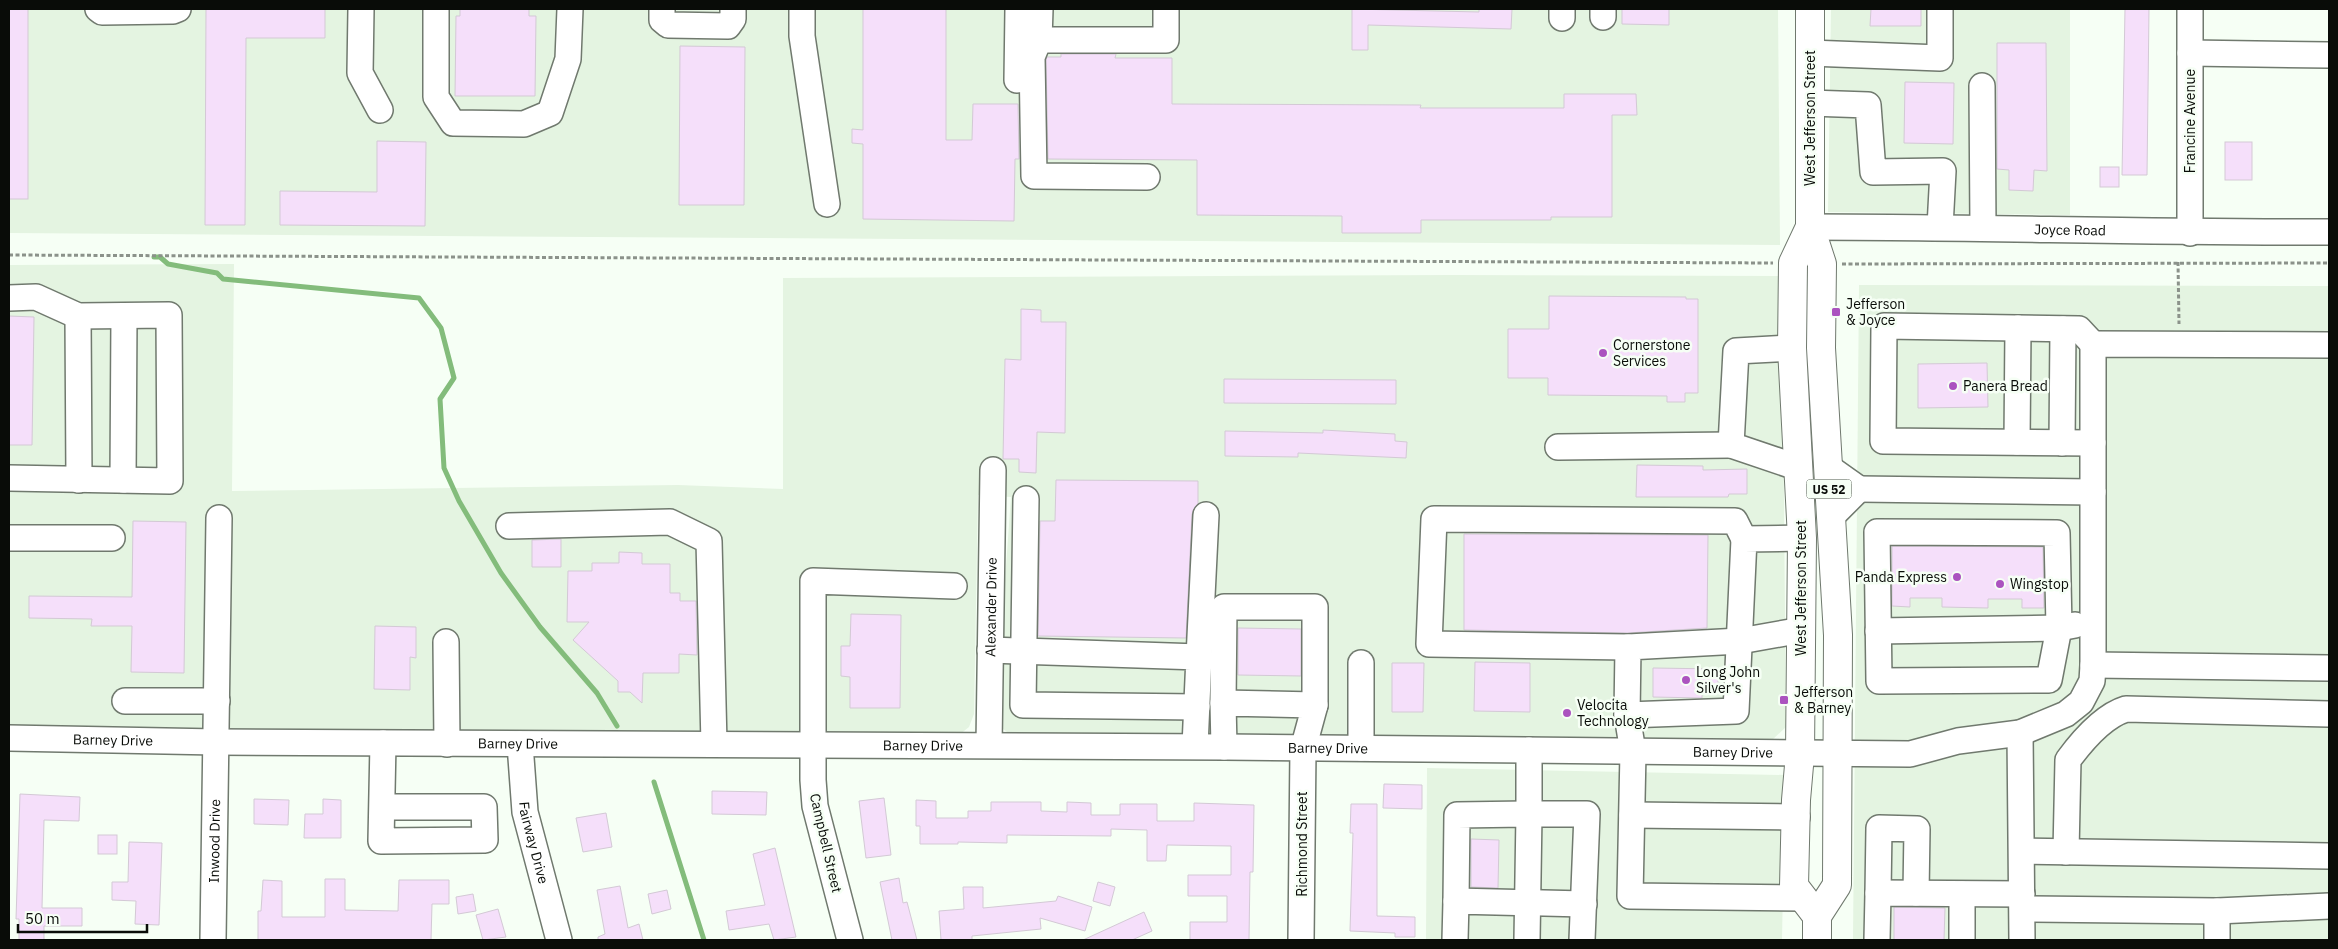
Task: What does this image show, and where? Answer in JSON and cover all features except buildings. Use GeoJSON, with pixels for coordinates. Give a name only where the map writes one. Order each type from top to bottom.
{"type":"FeatureCollection","features":[{"type":"Feature","properties":{"kind":"main road","name":"West Jefferson Street"},"geometry":{"type":"LineString","coordinates":[[1810,9],[1810,226],[1822,264],[1821,348],[1838,635],[1837,885],[1813,918],[1794,886],[1800,754],[1802,538],[1792,348],[1793,263],[1810,226]]}},
{"type":"Feature","properties":{"kind":"street"},"geometry":{"type":"LineString","coordinates":[[98,9],[102,12],[173,11],[178,9]]}},
{"type":"Feature","properties":{"kind":"street"},"geometry":{"type":"LineString","coordinates":[[361,9],[360,73],[380,110]]}},
{"type":"Feature","properties":{"kind":"street"},"geometry":{"type":"LineString","coordinates":[[436,9],[436,98],[453,123],[524,124],[550,113],[568,59],[570,9]]}},
{"type":"Feature","properties":{"kind":"street"},"geometry":{"type":"LineString","coordinates":[[662,9],[662,20],[668,25],[728,26],[733,20],[733,9]]}},
{"type":"Feature","properties":{"kind":"street"},"geometry":{"type":"LineString","coordinates":[[802,9],[802,36],[827,204]]}},
{"type":"Feature","properties":{"kind":"street"},"geometry":{"type":"LineString","coordinates":[[1017,80],[1018,9]]}},
{"type":"Feature","properties":{"kind":"street"},"geometry":{"type":"LineString","coordinates":[[1040,9],[1039,40],[1032,57],[1034,176],[1147,177]]}},
{"type":"Feature","properties":{"kind":"street"},"geometry":{"type":"LineString","coordinates":[[1039,40],[1166,40],[1166,9]]}},
{"type":"Feature","properties":{"kind":"street"},"geometry":{"type":"LineString","coordinates":[[1810,53],[1940,58],[1940,9]]}},
{"type":"Feature","properties":{"kind":"street","name":"Francine Avenue"},"geometry":{"type":"LineString","coordinates":[[2190,9],[2190,233]]}},
{"type":"Feature","properties":{"kind":"street"},"geometry":{"type":"LineString","coordinates":[[2190,53],[2329,55]]}},
{"type":"Feature","properties":{"kind":"street"},"geometry":{"type":"LineString","coordinates":[[1982,86],[1983,228]]}},
{"type":"Feature","properties":{"kind":"street"},"geometry":{"type":"LineString","coordinates":[[1810,103],[1868,105],[1874,172],[1943,171],[1940,227]]}},
{"type":"Feature","properties":{"kind":"street","name":"Joyce Road"},"geometry":{"type":"LineString","coordinates":[[1810,226],[2190,233],[2329,232]]}},
{"type":"Feature","properties":{"kind":"street"},"geometry":{"type":"LineString","coordinates":[[9,298],[36,297],[78,316],[168,315],[170,481],[9,478]]}},
{"type":"Feature","properties":{"kind":"street"},"geometry":{"type":"LineString","coordinates":[[78,316],[79,480]]}},
{"type":"Feature","properties":{"kind":"street"},"geometry":{"type":"LineString","coordinates":[[123,480],[124,316]]}},
{"type":"Feature","properties":{"kind":"street"},"geometry":{"type":"LineString","coordinates":[[2093,443],[1883,441],[1884,326],[2079,329],[2093,344],[2329,345]]}},
{"type":"Feature","properties":{"kind":"street"},"geometry":{"type":"LineString","coordinates":[[2017,442],[2018,328]]}},
{"type":"Feature","properties":{"kind":"street"},"geometry":{"type":"LineString","coordinates":[[2062,443],[2063,329]]}},
{"type":"Feature","properties":{"kind":"street","name":"Barney Drive"},"geometry":{"type":"LineString","coordinates":[[9,738],[447,744],[1195,746],[1910,754],[1958,741],[2020,733],[2066,714],[2081,702],[2092,681],[2094,664],[2093,344]]}},
{"type":"Feature","properties":{"kind":"street"},"geometry":{"type":"LineString","coordinates":[[1731,445],[1736,351],[1792,348]]}},
{"type":"Feature","properties":{"kind":"street"},"geometry":{"type":"LineString","coordinates":[[1558,447],[1731,445],[1799,468]]}},
{"type":"Feature","properties":{"kind":"street"},"geometry":{"type":"LineString","coordinates":[[1828,467],[1859,489],[2093,492]]}},
{"type":"Feature","properties":{"kind":"street","name":"Alexander Drive"},"geometry":{"type":"LineString","coordinates":[[989,745],[993,470]]}},
{"type":"Feature","properties":{"kind":"street"},"geometry":{"type":"LineString","coordinates":[[1832,516],[1859,489]]}},
{"type":"Feature","properties":{"kind":"street"},"geometry":{"type":"LineString","coordinates":[[1026,499],[1022,651],[1023,705],[1197,706]]}},
{"type":"Feature","properties":{"kind":"street"},"geometry":{"type":"LineString","coordinates":[[1195,746],[1206,515]]}},
{"type":"Feature","properties":{"kind":"street","name":"Inwood Drive"},"geometry":{"type":"LineString","coordinates":[[213,940],[219,518]]}},
{"type":"Feature","properties":{"kind":"street"},"geometry":{"type":"LineString","coordinates":[[1627,715],[1736,711],[1740,641],[1744,539],[1735,521],[1434,519],[1430,644],[1628,647],[1740,641],[1802,630]]}},
{"type":"Feature","properties":{"kind":"street"},"geometry":{"type":"LineString","coordinates":[[509,526],[670,522],[710,541],[714,744]]}},
{"type":"Feature","properties":{"kind":"street"},"geometry":{"type":"LineString","coordinates":[[1877,532],[2057,533],[2059,628],[2049,680],[1879,681],[1877,532]]}},
{"type":"Feature","properties":{"kind":"street"},"geometry":{"type":"LineString","coordinates":[[9,538],[112,538]]}},
{"type":"Feature","properties":{"kind":"street"},"geometry":{"type":"LineString","coordinates":[[1744,539],[1802,538]]}},
{"type":"Feature","properties":{"kind":"street","name":"Campbell Street"},"geometry":{"type":"LineString","coordinates":[[850,940],[816,806],[812,745],[813,581],[954,586]]}},
{"type":"Feature","properties":{"kind":"street","name":"Richmond Street"},"geometry":{"type":"LineString","coordinates":[[1223,703],[1224,607],[1315,607],[1315,705],[1302,748],[1301,940]]}},
{"type":"Feature","properties":{"kind":"street"},"geometry":{"type":"LineString","coordinates":[[1878,631],[2059,628],[2093,622]]}},
{"type":"Feature","properties":{"kind":"street"},"geometry":{"type":"LineString","coordinates":[[446,642],[447,744]]}},
{"type":"Feature","properties":{"kind":"street"},"geometry":{"type":"LineString","coordinates":[[1628,647],[1627,715],[1633,752],[1630,896],[1813,918]]}},
{"type":"Feature","properties":{"kind":"street"},"geometry":{"type":"LineString","coordinates":[[990,650],[1199,657]]}},
{"type":"Feature","properties":{"kind":"street"},"geometry":{"type":"LineString","coordinates":[[1361,663],[1361,748]]}},
{"type":"Feature","properties":{"kind":"street"},"geometry":{"type":"LineString","coordinates":[[2094,664],[2329,668]]}},
{"type":"Feature","properties":{"kind":"street"},"geometry":{"type":"LineString","coordinates":[[125,700],[217,701]]}},
{"type":"Feature","properties":{"kind":"street"},"geometry":{"type":"LineString","coordinates":[[1224,747],[1223,703],[1315,705]]}},
{"type":"Feature","properties":{"kind":"street"},"geometry":{"type":"LineString","coordinates":[[2066,852],[2068,760],[2076,749],[2113,713],[2126,709],[2329,714]]}},
{"type":"Feature","properties":{"kind":"street"},"geometry":{"type":"LineString","coordinates":[[2020,733],[2022,940]]}},
{"type":"Feature","properties":{"kind":"street"},"geometry":{"type":"LineString","coordinates":[[382,807],[383,743]]}},
{"type":"Feature","properties":{"kind":"street","name":"Fairway Drive"},"geometry":{"type":"LineString","coordinates":[[520,744],[525,812],[559,940]]}},
{"type":"Feature","properties":{"kind":"street"},"geometry":{"type":"LineString","coordinates":[[1527,940],[1529,750]]}},
{"type":"Feature","properties":{"kind":"street"},"geometry":{"type":"LineString","coordinates":[[1455,940],[1457,815],[1587,814],[1582,940]]}},
{"type":"Feature","properties":{"kind":"street"},"geometry":{"type":"LineString","coordinates":[[1632,815],[1797,817]]}},
{"type":"Feature","properties":{"kind":"street"},"geometry":{"type":"LineString","coordinates":[[1877,940],[1879,828],[1917,829],[1916,893]]}},
{"type":"Feature","properties":{"kind":"street"},"geometry":{"type":"LineString","coordinates":[[2022,852],[2329,856]]}},
{"type":"Feature","properties":{"kind":"street"},"geometry":{"type":"LineString","coordinates":[[1878,893],[1962,894],[2022,902],[2217,910],[2329,906]]}},
{"type":"Feature","properties":{"kind":"street"},"geometry":{"type":"LineString","coordinates":[[1962,894],[1962,940]]}},
{"type":"Feature","properties":{"kind":"street"},"geometry":{"type":"LineString","coordinates":[[1456,901],[1584,904]]}},
{"type":"Feature","properties":{"kind":"street"},"geometry":{"type":"LineString","coordinates":[[2217,910],[2217,940]]}},
{"type":"Feature","properties":{"kind":"path"},"geometry":{"type":"LineString","coordinates":[[9,255],[1776,263]]}},
{"type":"Feature","properties":{"kind":"path"},"geometry":{"type":"LineString","coordinates":[[2178,262],[2179,344]]}},
{"type":"Feature","properties":{"kind":"path"},"geometry":{"type":"LineString","coordinates":[[1833,264],[2178,262],[2329,264]]}},
{"type":"Feature","properties":{"kind":"shaded area"},"geometry":{"type":"Polygon","coordinates":[[[9,9],[1778,9],[1780,245],[9,233],[9,9]]]}},
{"type":"Feature","properties":{"kind":"shaded area"},"geometry":{"type":"Polygon","coordinates":[[[1831,9],[2070,9],[2070,215],[1828,212],[1831,9]]]}},
{"type":"Feature","properties":{"kind":"shaded area"},"geometry":{"type":"Polygon","coordinates":[[[234,264],[232,491],[678,485],[783,489],[783,278],[1453,275],[1782,276],[1786,727],[1771,741],[1014,737],[1003,729],[995,718],[1011,497],[978,495],[974,714],[969,727],[959,735],[9,732],[9,265],[234,264]]]}},
{"type":"Feature","properties":{"kind":"shaded area"},"geometry":{"type":"Polygon","coordinates":[[[1859,285],[2329,286],[2329,940],[1853,940],[1859,285]]]}},
{"type":"Feature","properties":{"kind":"shaded area"},"geometry":{"type":"Polygon","coordinates":[[[1427,768],[1785,775],[1782,940],[1426,940],[1427,768]]]}},
{"type":"Feature","properties":{"kind":"waterway"},"geometry":{"type":"LineString","coordinates":[[154,257],[160,257],[168,264],[217,273],[223,279],[419,298],[441,328],[454,378],[440,399],[444,468],[459,501],[501,573],[540,627],[597,693],[617,726]]}},
{"type":"Feature","properties":{"kind":"waterway"},"geometry":{"type":"LineString","coordinates":[[654,782],[704,940]]}},
{"type":"Feature","properties":{"kind":"place","name":"Jefferson & Joyce"},"geometry":{"type":"Point","coordinates":[1836,312]}},
{"type":"Feature","properties":{"kind":"place","name":"Cornerstone Services"},"geometry":{"type":"Point","coordinates":[1603,353]}},
{"type":"Feature","properties":{"kind":"place","name":"Panera Bread"},"geometry":{"type":"Point","coordinates":[1953,386]}},
{"type":"Feature","properties":{"kind":"place","name":"Panda Express"},"geometry":{"type":"Point","coordinates":[1957,577]}},
{"type":"Feature","properties":{"kind":"place","name":"Wingstop"},"geometry":{"type":"Point","coordinates":[2000,584]}},
{"type":"Feature","properties":{"kind":"place","name":"Long John Silver's"},"geometry":{"type":"Point","coordinates":[1686,680]}},
{"type":"Feature","properties":{"kind":"place","name":"Jefferson & Barney"},"geometry":{"type":"Point","coordinates":[1784,700]}},
{"type":"Feature","properties":{"kind":"place","name":"Velocita Technology"},"geometry":{"type":"Point","coordinates":[1567,713]}}]}
